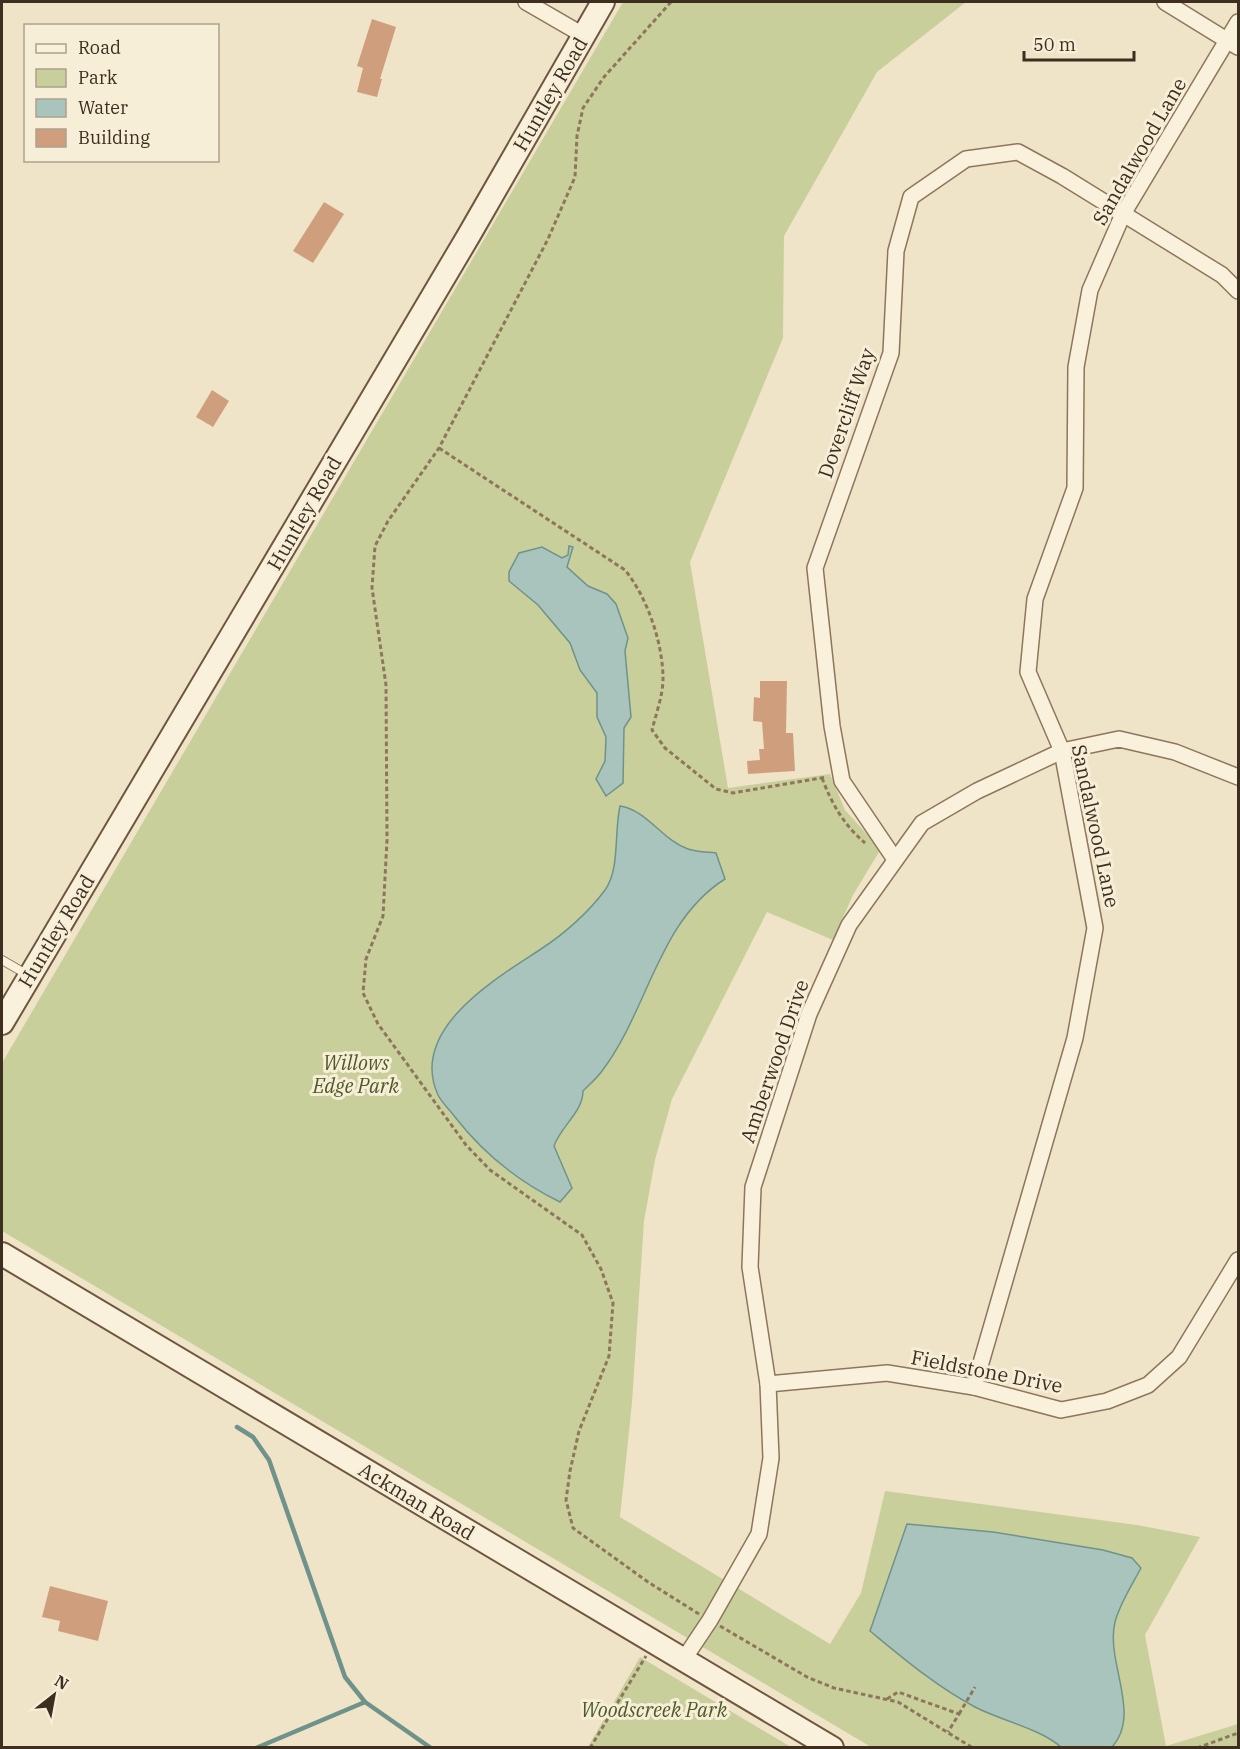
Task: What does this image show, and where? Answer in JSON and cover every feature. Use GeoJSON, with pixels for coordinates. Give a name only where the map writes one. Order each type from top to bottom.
{"type":"FeatureCollection","features":[{"type":"Feature","properties":{"kind":"street"},"geometry":{"type":"LineString","coordinates":[[526,2],[584,35]]}},
{"type":"Feature","properties":{"kind":"street","name":"Huntley Road"},"geometry":{"type":"LineString","coordinates":[[2,1023],[463,245],[603,2]]}},
{"type":"Feature","properties":{"kind":"street"},"geometry":{"type":"LineString","coordinates":[[1164,2],[1233,44]]}},
{"type":"Feature","properties":{"kind":"street","name":"Sandalwood Lane"},"geometry":{"type":"LineString","coordinates":[[974,1387],[1075,1038],[1095,928],[1062,751],[1028,672],[1035,599],[1075,488],[1076,367],[1090,290],[1123,214],[1233,44],[1239,22]]}},
{"type":"Feature","properties":{"kind":"street","name":"Dovercliff Way"},"geometry":{"type":"LineString","coordinates":[[894,858],[842,781],[840,774],[832,726],[815,568],[891,353],[896,251],[911,197],[966,159],[1018,152],[1222,275],[1239,291]]}},
{"type":"Feature","properties":{"kind":"street","name":"Amberwood Drive"},"geometry":{"type":"LineString","coordinates":[[684,1659],[710,1620],[759,1534],[771,1458],[768,1384],[750,1267],[753,1187],[809,1014],[849,925],[894,858],[922,823],[977,790],[1062,751],[1119,739],[1175,752],[1239,777]]}},
{"type":"Feature","properties":{"kind":"street","name":"Ackman Road"},"geometry":{"type":"LineString","coordinates":[[2,1254],[832,1748]]}},
{"type":"Feature","properties":{"kind":"street","name":"Fieldstone Drive"},"geometry":{"type":"LineString","coordinates":[[768,1384],[887,1373],[974,1387],[1061,1410],[1107,1401],[1148,1385],[1179,1357],[1239,1260]]}},
{"type":"Feature","properties":{"kind":"lane"},"geometry":{"type":"LineString","coordinates":[[2,960],[30,976]]}},
{"type":"Feature","properties":{"kind":"path"},"geometry":{"type":"LineString","coordinates":[[671,2],[604,77],[583,108],[577,136],[574,177],[548,239],[439,448],[388,521],[375,546],[372,588],[386,685],[387,840],[383,916],[366,959],[363,993],[378,1024],[466,1145],[490,1170],[582,1235],[601,1269],[613,1303],[609,1356],[579,1431],[570,1471],[566,1500],[573,1528],[648,1582],[807,1677],[834,1688],[898,1702],[973,1748]]}},
{"type":"Feature","properties":{"kind":"path"},"geometry":{"type":"LineString","coordinates":[[439,448],[625,570],[639,588],[659,647],[663,680],[652,730],[664,748],[716,789],[733,793],[840,774]]}},
{"type":"Feature","properties":{"kind":"path"},"geometry":{"type":"LineString","coordinates":[[822,778],[834,808],[853,833],[868,845]]}},
{"type":"Feature","properties":{"kind":"path"},"geometry":{"type":"LineString","coordinates":[[590,1748],[654,1642]]}},
{"type":"Feature","properties":{"kind":"path"},"geometry":{"type":"LineString","coordinates":[[948,1732],[975,1687]]}},
{"type":"Feature","properties":{"kind":"path"},"geometry":{"type":"LineString","coordinates":[[887,1699],[898,1692],[959,1714]]}},
{"type":"Feature","properties":{"kind":"path"},"geometry":{"type":"LineString","coordinates":[[1197,1748],[1239,1733]]}},
{"type":"Feature","properties":{"kind":"green space","name":"Willows Edge Park"},"geometry":{"type":"Polygon","coordinates":[[[623,2],[966,2],[877,72],[784,236],[783,338],[690,562],[728,788],[830,774],[845,810],[874,842],[879,852],[853,895],[833,940],[767,912],[672,1099],[655,1160],[644,1221],[632,1403],[620,1517],[830,1644],[861,1593],[885,1491],[1137,1525],[1200,1537],[1145,1635],[1166,1746],[1238,1724],[1238,1746],[1235,1748],[871,1747],[2,1231],[2,1063],[623,2]]]}},
{"type":"Feature","properties":{"kind":"green space","name":"Woodscreek Park"},"geometry":{"type":"Polygon","coordinates":[[[640,1657],[791,1747],[588,1747],[640,1657]]]}},
{"type":"Feature","properties":{"kind":"water"},"geometry":{"type":"Polygon","coordinates":[[[569,546],[573,547],[567,567],[588,586],[607,594],[616,604],[628,638],[625,651],[631,717],[624,728],[623,783],[606,796],[596,779],[605,761],[606,737],[597,717],[597,693],[580,670],[570,643],[538,605],[509,581],[509,572],[519,553],[542,547],[562,558],[568,555],[569,546]]]}},
{"type":"Feature","properties":{"kind":"water"},"geometry":{"type":"Polygon","coordinates":[[[620,806],[638,813],[679,845],[691,850],[716,853],[725,879],[702,897],[684,918],[669,942],[618,1047],[600,1074],[583,1091],[576,1112],[557,1139],[554,1146],[572,1188],[560,1202],[503,1166],[477,1143],[444,1104],[438,1095],[432,1071],[435,1048],[446,1027],[462,1008],[502,975],[567,930],[605,890],[610,882],[615,861],[620,806]]]}},
{"type":"Feature","properties":{"kind":"water"},"geometry":{"type":"Polygon","coordinates":[[[907,1524],[993,1532],[1103,1550],[1132,1558],[1141,1568],[1117,1615],[1113,1638],[1124,1704],[1124,1720],[1120,1735],[1111,1748],[1061,1747],[1042,1735],[975,1707],[934,1682],[870,1631],[907,1524]]]}},
{"type":"Feature","properties":{"kind":"building"},"geometry":{"type":"Polygon","coordinates":[[[372,19],[396,27],[380,79],[382,79],[377,97],[357,92],[363,68],[357,66],[372,19]]]}},
{"type":"Feature","properties":{"kind":"building"},"geometry":{"type":"Polygon","coordinates":[[[324,202],[344,214],[313,263],[293,251],[324,202]]]}},
{"type":"Feature","properties":{"kind":"building"},"geometry":{"type":"Polygon","coordinates":[[[212,390],[229,401],[213,427],[196,417],[212,390]]]}},
{"type":"Feature","properties":{"kind":"building"},"geometry":{"type":"Polygon","coordinates":[[[760,681],[787,681],[786,733],[793,733],[795,771],[748,774],[747,761],[760,760],[759,749],[764,749],[762,722],[753,721],[754,697],[760,698],[760,681]]]}},
{"type":"Feature","properties":{"kind":"building"},"geometry":{"type":"Polygon","coordinates":[[[50,1586],[108,1601],[98,1641],[58,1631],[60,1621],[42,1617],[50,1586]]]}},
{"type":"Feature","properties":{"kind":"waterway"},"geometry":{"type":"LineString","coordinates":[[237,1427],[253,1437],[269,1460],[345,1677],[365,1702],[431,1748]]}},
{"type":"Feature","properties":{"kind":"waterway"},"geometry":{"type":"LineString","coordinates":[[256,1748],[365,1702]]}}]}
